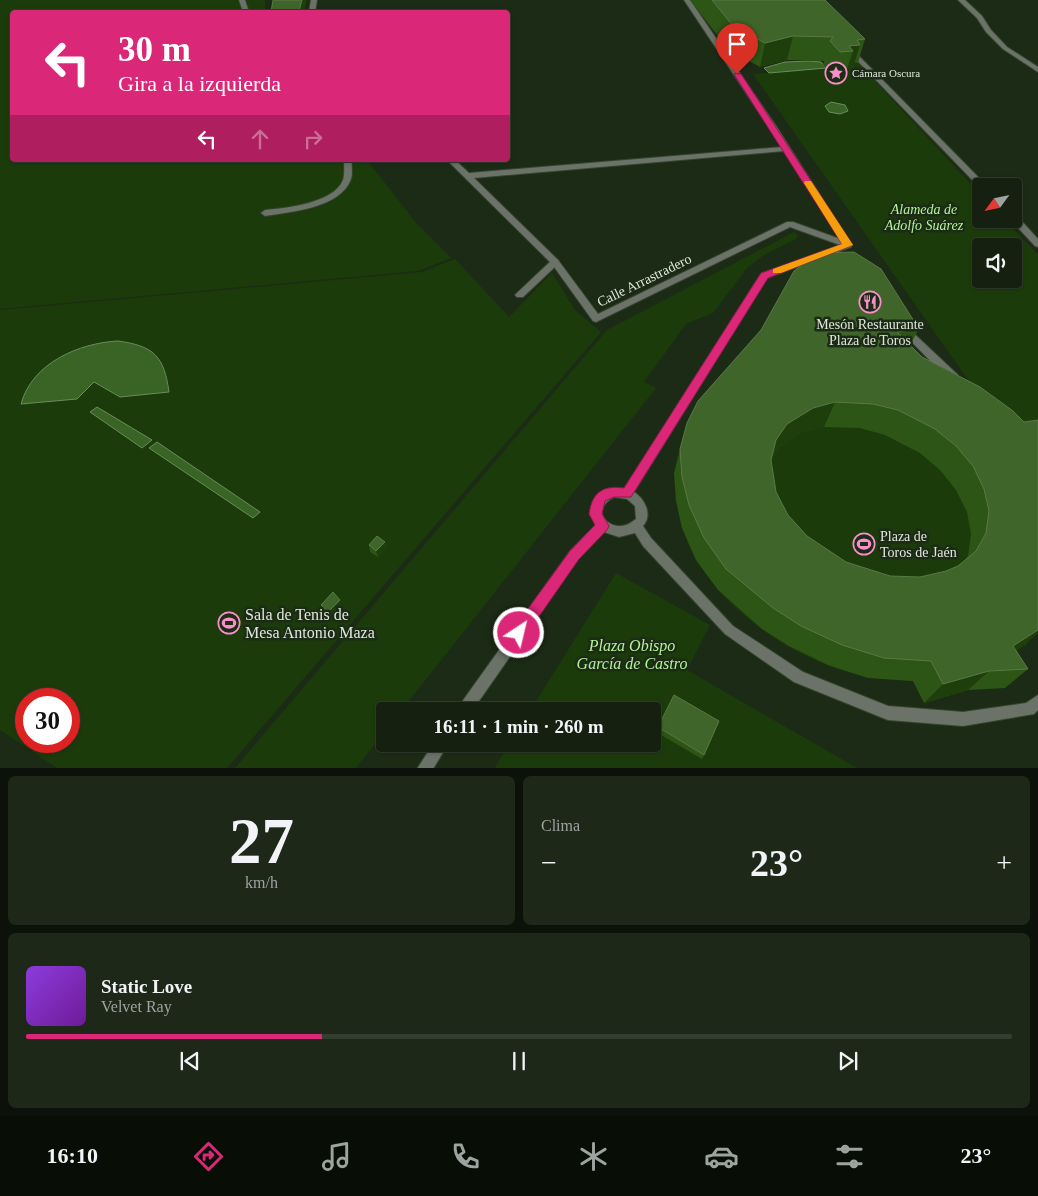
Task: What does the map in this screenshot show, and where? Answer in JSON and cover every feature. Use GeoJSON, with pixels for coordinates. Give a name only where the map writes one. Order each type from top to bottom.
{"type":"FeatureCollection","features":[{"type":"Feature","properties":{"kind":"street"},"geometry":{"type":"LineString","coordinates":[[627,494],[764,276],[850,249],[787,149],[687,0]]}},
{"type":"Feature","properties":{"kind":"street"},"geometry":{"type":"LineString","coordinates":[[961,0],[980,17],[988,32],[1005,48],[1038,70]]}},
{"type":"Feature","properties":{"kind":"street"},"geometry":{"type":"LineString","coordinates":[[843,43],[975,178]]}},
{"type":"Feature","properties":{"kind":"street"},"geometry":{"type":"LineString","coordinates":[[467,176],[787,149]]}},
{"type":"Feature","properties":{"kind":"street"},"geometry":{"type":"LineString","coordinates":[[265,213],[298,208],[332,197],[347,180],[348,162]]}},
{"type":"Feature","properties":{"kind":"street","name":"Calle Arrastradero"},"geometry":{"type":"LineString","coordinates":[[453,162],[555,262],[596,319],[790,224],[850,249]]}},
{"type":"Feature","properties":{"kind":"street"},"geometry":{"type":"LineString","coordinates":[[1022,227],[1038,244]]}},
{"type":"Feature","properties":{"kind":"street"},"geometry":{"type":"LineString","coordinates":[[520,295],[555,262]]}},
{"type":"Feature","properties":{"kind":"street"},"geometry":{"type":"LineString","coordinates":[[901,324],[960,384]]}},
{"type":"Feature","properties":{"kind":"street"},"geometry":{"type":"LineString","coordinates":[[613,492],[627,494],[639,502],[642,508],[641,521],[637,526],[623,532],[603,526],[596,514],[597,503],[601,498],[613,492]]}},
{"type":"Feature","properties":{"kind":"street"},"geometry":{"type":"LineString","coordinates":[[470,702],[574,555],[603,526]]}},
{"type":"Feature","properties":{"kind":"street"},"geometry":{"type":"LineString","coordinates":[[637,526],[647,542],[729,630],[800,677],[888,713],[963,719],[1029,709],[1038,702]]}},
{"type":"Feature","properties":{"kind":"street"},"geometry":{"type":"LineString","coordinates":[[424,768],[435,752]]}},
{"type":"Feature","properties":{"kind":"green space"},"geometry":{"type":"Polygon","coordinates":[[[0,0],[265,0],[265,10],[10,10],[10,162],[369,162],[417,224],[451,258],[418,271],[0,309],[0,0]]]}},
{"type":"Feature","properties":{"kind":"green space","name":"Alameda de Adolfo Suárez"},"geometry":{"type":"Polygon","coordinates":[[[849,63],[858,63],[972,185],[972,228],[1012,228],[1022,238],[972,238],[972,288],[1022,288],[1022,238],[1038,255],[1038,439],[971,384],[753,74],[826,68],[833,76],[841,70],[852,69],[849,63]]]}},
{"type":"Feature","properties":{"kind":"green space"},"geometry":{"type":"Polygon","coordinates":[[[794,232],[798,235],[796,239],[764,255],[747,268],[713,313],[686,324],[644,382],[656,388],[408,702],[376,702],[376,742],[356,768],[235,768],[607,330],[794,232]]]}},
{"type":"Feature","properties":{"kind":"green space"},"geometry":{"type":"Polygon","coordinates":[[[455,259],[509,317],[552,273],[575,310],[601,332],[227,768],[57,768],[34,753],[80,753],[80,688],[15,688],[15,740],[0,730],[0,310],[422,272],[455,259]]]}},
{"type":"Feature","properties":{"kind":"green space","name":"Plaza de Toros de Jaén"},"geometry":{"type":"Polygon","coordinates":[[[898,377],[1038,631],[1025,645],[992,666],[1005,688],[968,690],[924,703],[913,681],[867,677],[818,661],[771,636],[729,602],[697,561],[683,530],[676,496],[674,473],[898,377]]]}},
{"type":"Feature","properties":{"kind":"green space","name":"Plaza Obispo García de Castro"},"geometry":{"type":"Polygon","coordinates":[[[616,573],[710,625],[687,670],[857,768],[495,768],[504,752],[661,752],[661,702],[536,702],[616,573]]]}},
{"type":"Feature","properties":{"kind":"shaded area"},"geometry":{"type":"Polygon","coordinates":[[[785,62],[821,62],[826,68],[769,73],[764,68],[785,62]]]}},
{"type":"Feature","properties":{"kind":"shaded area"},"geometry":{"type":"Polygon","coordinates":[[[831,102],[845,105],[848,111],[840,114],[829,112],[825,106],[831,102]]]}},
{"type":"Feature","properties":{"kind":"shaded area"},"geometry":{"type":"Polygon","coordinates":[[[118,341],[140,346],[155,355],[164,370],[169,392],[120,397],[94,382],[77,399],[21,404],[35,377],[59,358],[88,346],[118,341]]]}},
{"type":"Feature","properties":{"kind":"shaded area"},"geometry":{"type":"Polygon","coordinates":[[[97,407],[152,440],[142,448],[90,412],[97,407]]]}},
{"type":"Feature","properties":{"kind":"shaded area"},"geometry":{"type":"Polygon","coordinates":[[[157,442],[260,512],[253,518],[149,448],[157,442]]]}},
{"type":"Feature","properties":{"kind":"building"},"geometry":{"type":"Polygon","coordinates":[[[273,0],[302,0],[299,10],[271,10],[273,0]]]}},
{"type":"Feature","properties":{"kind":"building"},"geometry":{"type":"Polygon","coordinates":[[[712,0],[825,0],[865,39],[857,40],[860,45],[849,46],[853,51],[840,52],[830,41],[833,37],[793,36],[765,43],[733,26],[712,0]]]}},
{"type":"Feature","properties":{"kind":"building"},"geometry":{"type":"Polygon","coordinates":[[[854,252],[881,269],[919,329],[897,332],[922,357],[980,387],[1013,411],[1024,422],[1038,420],[1038,630],[1013,646],[1028,669],[989,671],[943,684],[931,661],[884,658],[842,645],[801,626],[773,608],[726,569],[704,538],[689,505],[682,477],[680,449],[687,423],[698,401],[761,330],[794,271],[818,253],[854,252]],[[835,402],[813,408],[787,424],[776,440],[771,460],[776,492],[788,515],[807,536],[846,562],[890,576],[920,577],[958,566],[976,551],[986,533],[989,511],[984,489],[973,466],[956,446],[935,429],[898,410],[873,404],[835,402]]]}},
{"type":"Feature","properties":{"kind":"building"},"geometry":{"type":"Polygon","coordinates":[[[377,536],[385,542],[376,551],[369,545],[377,536]]]}},
{"type":"Feature","properties":{"kind":"building"},"geometry":{"type":"Polygon","coordinates":[[[333,592],[340,600],[328,612],[321,605],[333,592]]]}},
{"type":"Feature","properties":{"kind":"building"},"geometry":{"type":"Polygon","coordinates":[[[674,695],[719,721],[704,755],[661,729],[661,721],[674,695]]]}},
{"type":"Feature","properties":{"kind":"slow traffic"},"geometry":{"type":"LineString","coordinates":[[777,271],[848,245],[808,183]]}},
{"type":"Feature","properties":{"kind":"place","name":"Cámara Oscura"},"geometry":{"type":"Point","coordinates":[836,73]}},
{"type":"Feature","properties":{"kind":"place","name":"Mesón Restaurante Plaza de Toros"},"geometry":{"type":"Point","coordinates":[870,302]}},
{"type":"Feature","properties":{"kind":"place","name":"Plaza de Toros de Jaén"},"geometry":{"type":"Point","coordinates":[864,544]}},
{"type":"Feature","properties":{"kind":"place","name":"Sala de Tenis de Mesa Antonio Maza"},"geometry":{"type":"Point","coordinates":[229,623]}},
{"type":"Feature","properties":{"kind":"route"},"geometry":{"type":"LineString","coordinates":[[519,633],[574,555],[603,526],[596,514],[595,508],[597,503],[606,494],[613,492],[627,494],[764,276],[848,245],[737,74]]}}]}
